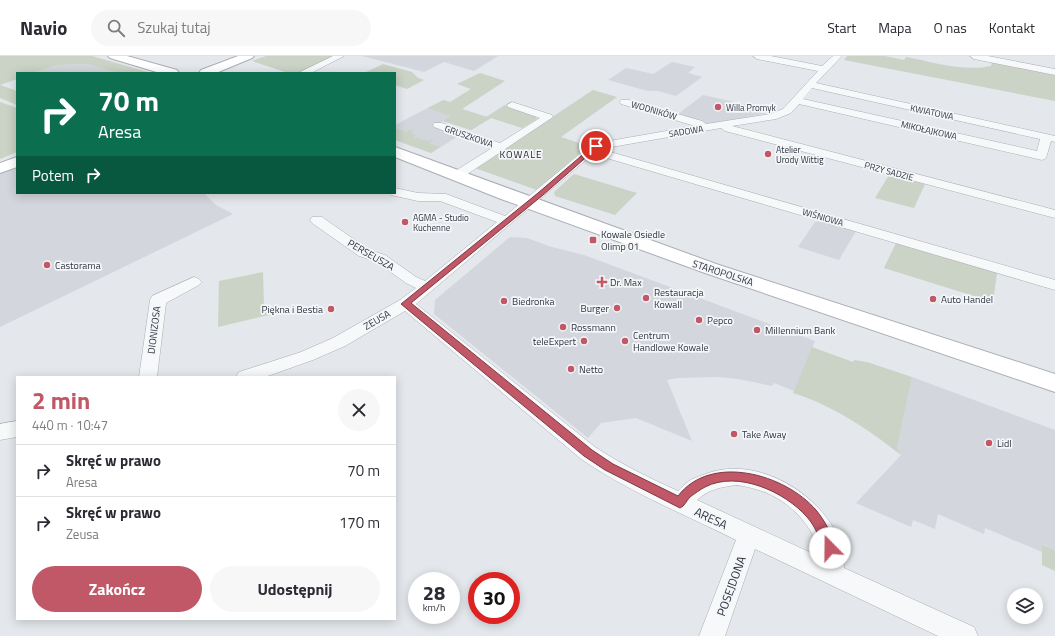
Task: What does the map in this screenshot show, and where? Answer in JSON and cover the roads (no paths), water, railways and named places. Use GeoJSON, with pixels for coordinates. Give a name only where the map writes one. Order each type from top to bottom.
{"type":"FeatureCollection","features":[{"type":"Feature","properties":{"kind":"main road"},"geometry":{"type":"LineString","coordinates":[[114,56],[170,72]]}},
{"type":"Feature","properties":{"kind":"main road"},"geometry":{"type":"LineString","coordinates":[[208,72],[248,56]]}},
{"type":"Feature","properties":{"kind":"main road","name":"STAROPOLSKA"},"geometry":{"type":"LineString","coordinates":[[396,152],[529,203],[712,269],[1055,383]]}},
{"type":"Feature","properties":{"kind":"main road"},"geometry":{"type":"LineString","coordinates":[[0,168],[16,162]]}},
{"type":"Feature","properties":{"kind":"street"},"geometry":{"type":"LineString","coordinates":[[305,72],[340,56]]}},
{"type":"Feature","properties":{"kind":"street"},"geometry":{"type":"LineString","coordinates":[[757,56],[824,69]]}},
{"type":"Feature","properties":{"kind":"street","name":"SADOWA"},"geometry":{"type":"LineString","coordinates":[[529,203],[596,146],[782,114],[838,56]]}},
{"type":"Feature","properties":{"kind":"street"},"geometry":{"type":"LineString","coordinates":[[974,56],[1055,72]]}},
{"type":"Feature","properties":{"kind":"street","name":"KWIATOWA"},"geometry":{"type":"LineString","coordinates":[[810,85],[1051,138]]}},
{"type":"Feature","properties":{"kind":"street","name":"MIKOŁAJKOWA"},"geometry":{"type":"LineString","coordinates":[[796,100],[1042,156],[1051,138]]}},
{"type":"Feature","properties":{"kind":"street","name":"WODNIKÓW"},"geometry":{"type":"LineString","coordinates":[[625,102],[698,123],[704,128]]}},
{"type":"Feature","properties":{"kind":"street"},"geometry":{"type":"LineString","coordinates":[[456,176],[548,117],[512,105]]}},
{"type":"Feature","properties":{"kind":"street","name":"GRUSZKOWA"},"geometry":{"type":"LineString","coordinates":[[438,125],[501,147]]}},
{"type":"Feature","properties":{"kind":"street","name":"PRZY SADZIE"},"geometry":{"type":"LineString","coordinates":[[724,125],[729,129],[1055,214]]}},
{"type":"Feature","properties":{"kind":"street","name":"WIŚNIOWA"},"geometry":{"type":"LineString","coordinates":[[591,150],[1055,285]]}},
{"type":"Feature","properties":{"kind":"street"},"geometry":{"type":"LineString","coordinates":[[396,192],[418,198],[441,197],[507,221]]}},
{"type":"Feature","properties":{"kind":"street","name":"ZEUSA"},"geometry":{"type":"LineString","coordinates":[[248,376],[307,356],[339,342],[406,304],[529,203]]}},
{"type":"Feature","properties":{"kind":"street","name":"PERSEUSZA"},"geometry":{"type":"LineString","coordinates":[[317,220],[364,253],[380,258],[411,280],[426,288]]}},
{"type":"Feature","properties":{"kind":"street","name":"DIONIZOSA"},"geometry":{"type":"LineString","coordinates":[[148,376],[158,300],[194,282]]}},
{"type":"Feature","properties":{"kind":"street","name":"ARESA"},"geometry":{"type":"LineString","coordinates":[[406,304],[588,453],[627,477],[965,636]]}},
{"type":"Feature","properties":{"kind":"street"},"geometry":{"type":"LineString","coordinates":[[0,432],[16,429]]}},
{"type":"Feature","properties":{"kind":"street"},"geometry":{"type":"LineString","coordinates":[[680,503],[686,494],[702,483],[722,477],[744,477],[767,483],[791,495],[811,513],[826,536],[833,560],[833,573]]}},
{"type":"Feature","properties":{"kind":"street","name":"POSEJDONA"},"geometry":{"type":"LineString","coordinates":[[712,636],[749,535]]}},
{"type":"Feature","properties":{"kind":"place","name":"Willa Promyk"},"geometry":{"type":"Point","coordinates":[718,107]}},
{"type":"Feature","properties":{"kind":"place","name":"Atelier Urody Wittig"},"geometry":{"type":"Point","coordinates":[768,154]}},
{"type":"Feature","properties":{"kind":"place","name":"AGMA - Studio Kuchenne"},"geometry":{"type":"Point","coordinates":[405,222]}},
{"type":"Feature","properties":{"kind":"place","name":"Kowale Osiedle Olimp 01"},"geometry":{"type":"Point","coordinates":[593,240]}},
{"type":"Feature","properties":{"kind":"place","name":"Castorama"},"geometry":{"type":"Point","coordinates":[47,265]}},
{"type":"Feature","properties":{"kind":"place","name":"Dr. Max"},"geometry":{"type":"Point","coordinates":[602,282]}},
{"type":"Feature","properties":{"kind":"place","name":"Restauracja Kowall"},"geometry":{"type":"Point","coordinates":[646,298]}},
{"type":"Feature","properties":{"kind":"place","name":"Auto Handel"},"geometry":{"type":"Point","coordinates":[933,299]}},
{"type":"Feature","properties":{"kind":"place","name":"Biedronka"},"geometry":{"type":"Point","coordinates":[504,301]}},
{"type":"Feature","properties":{"kind":"place","name":"Burger"},"geometry":{"type":"Point","coordinates":[617,308]}},
{"type":"Feature","properties":{"kind":"place","name":"Piękna i Bestia"},"geometry":{"type":"Point","coordinates":[331,309]}},
{"type":"Feature","properties":{"kind":"place","name":"Pepco"},"geometry":{"type":"Point","coordinates":[699,320]}},
{"type":"Feature","properties":{"kind":"place","name":"Rossmann"},"geometry":{"type":"Point","coordinates":[563,327]}},
{"type":"Feature","properties":{"kind":"place","name":"Millennium Bank"},"geometry":{"type":"Point","coordinates":[757,330]}},
{"type":"Feature","properties":{"kind":"place","name":"teleExpert"},"geometry":{"type":"Point","coordinates":[584,341]}},
{"type":"Feature","properties":{"kind":"place","name":"Centrum Handlowe Kowale"},"geometry":{"type":"Point","coordinates":[625,341]}},
{"type":"Feature","properties":{"kind":"place","name":"Netto"},"geometry":{"type":"Point","coordinates":[571,369]}},
{"type":"Feature","properties":{"kind":"place","name":"Take Away"},"geometry":{"type":"Point","coordinates":[734,434]}},
{"type":"Feature","properties":{"kind":"place","name":"Lidl"},"geometry":{"type":"Point","coordinates":[989,443]}},
{"type":"Feature","properties":{"kind":"district","name":"KOWALE"},"geometry":{"type":"Point","coordinates":[521,154]}}]}
